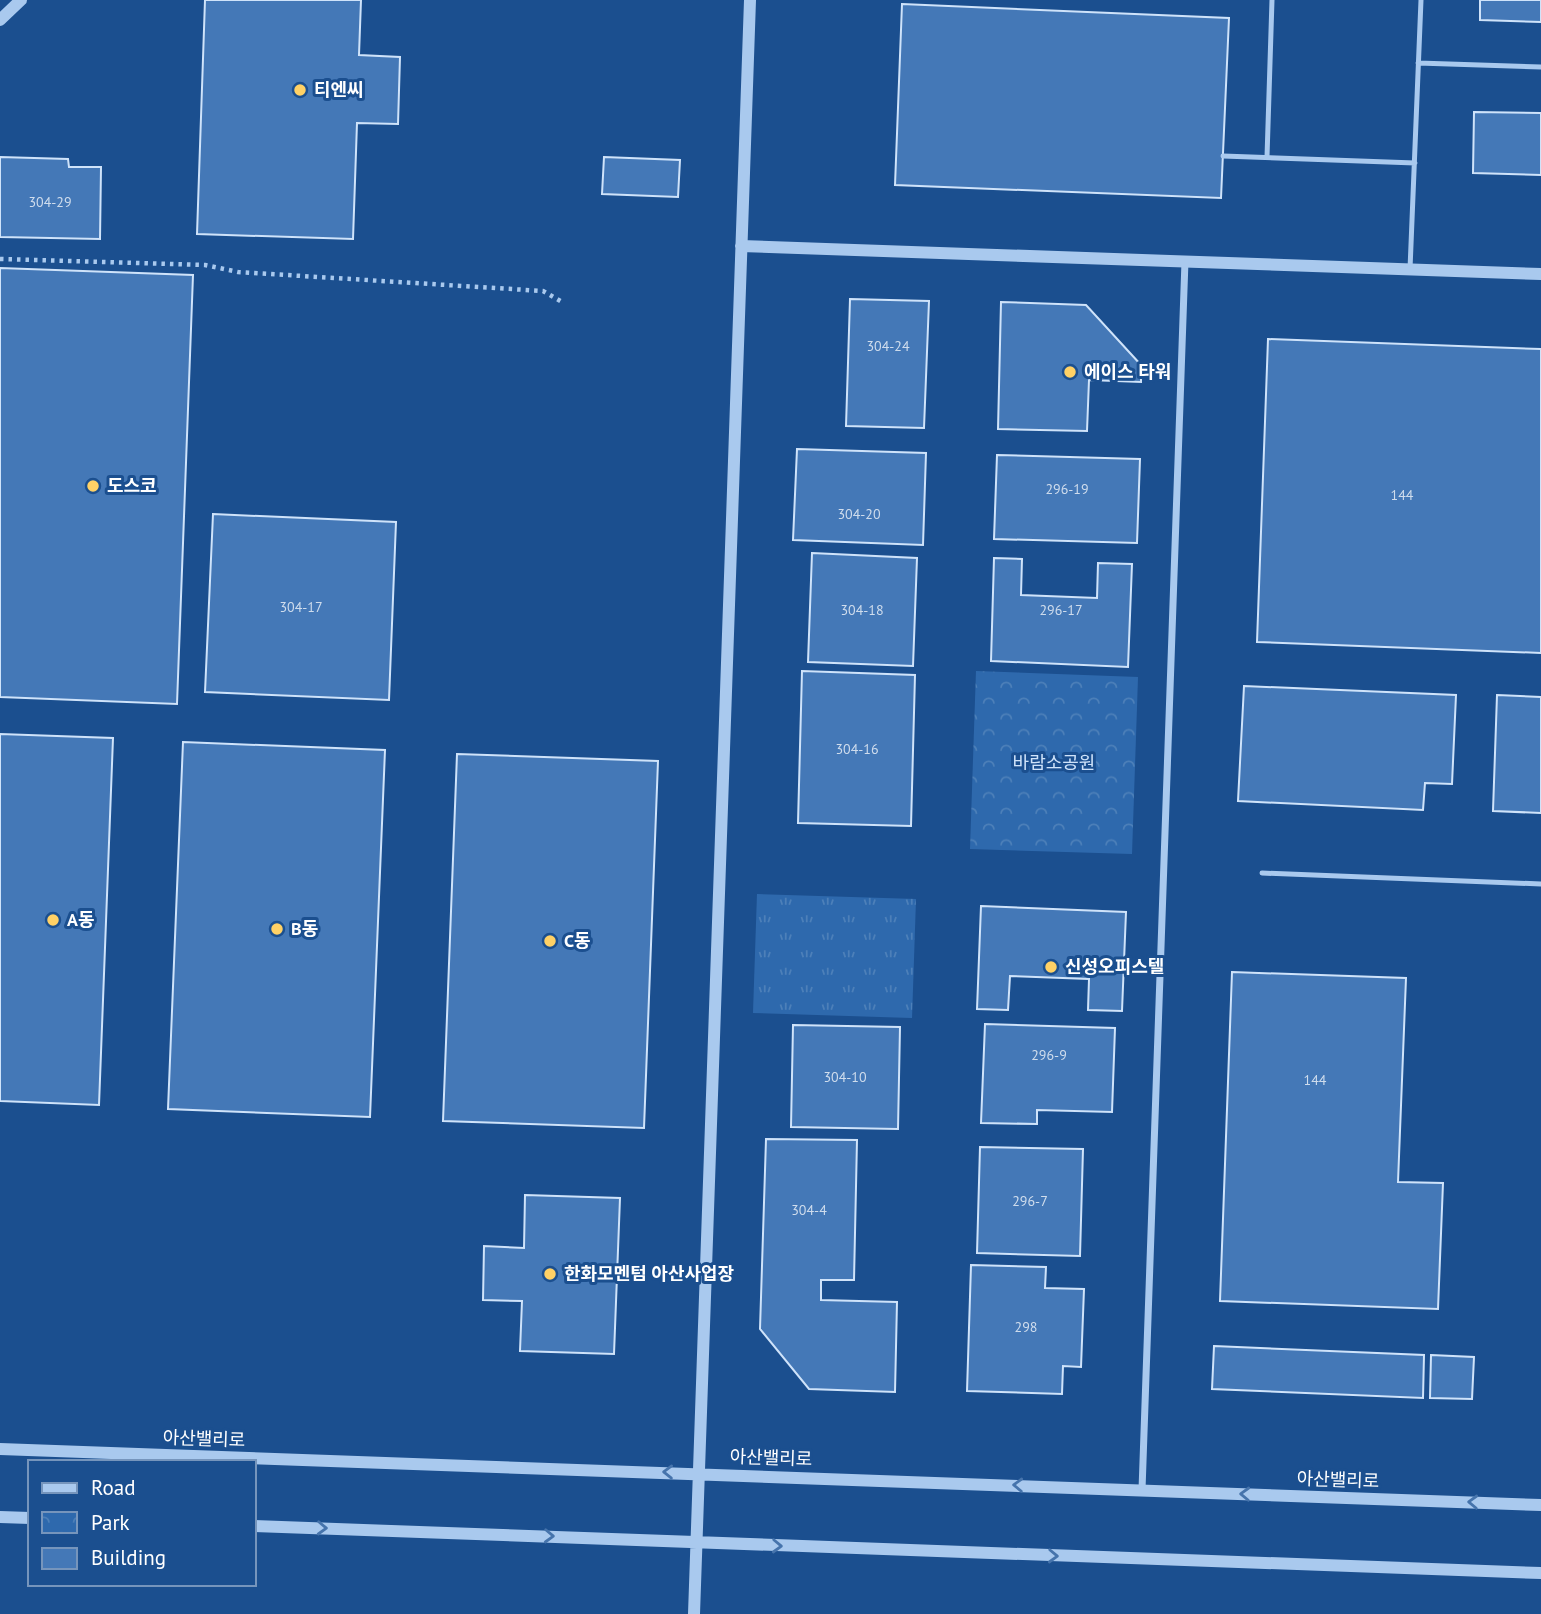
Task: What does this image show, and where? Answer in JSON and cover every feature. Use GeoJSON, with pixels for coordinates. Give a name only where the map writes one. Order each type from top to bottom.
{"type":"FeatureCollection","features":[{"type":"Feature","properties":{"kind":"street"},"geometry":{"type":"LineString","coordinates":[[0,20],[21,0]]}},
{"type":"Feature","properties":{"kind":"street"},"geometry":{"type":"LineString","coordinates":[[694,1614],[750,0]]}},
{"type":"Feature","properties":{"kind":"street"},"geometry":{"type":"LineString","coordinates":[[741,246],[1541,274]]}},
{"type":"Feature","properties":{"kind":"street"},"geometry":{"type":"LineString","coordinates":[[1142,1490],[1185,261]]}},
{"type":"Feature","properties":{"kind":"street","name":"아산밸리로"},"geometry":{"type":"LineString","coordinates":[[0,1449],[1541,1504]]}},
{"type":"Feature","properties":{"kind":"street"},"geometry":{"type":"LineString","coordinates":[[0,1517],[28,1518]]}},
{"type":"Feature","properties":{"kind":"street"},"geometry":{"type":"LineString","coordinates":[[256,1526],[1541,1573]]}},
{"type":"Feature","properties":{"kind":"lane"},"geometry":{"type":"LineString","coordinates":[[1267,157],[1272,0]]}},
{"type":"Feature","properties":{"kind":"lane"},"geometry":{"type":"LineString","coordinates":[[1410,269],[1421,0]]}},
{"type":"Feature","properties":{"kind":"lane"},"geometry":{"type":"LineString","coordinates":[[1418,63],[1541,67]]}},
{"type":"Feature","properties":{"kind":"lane"},"geometry":{"type":"LineString","coordinates":[[1223,156],[1415,163]]}},
{"type":"Feature","properties":{"kind":"lane"},"geometry":{"type":"LineString","coordinates":[[1262,873],[1541,884]]}},
{"type":"Feature","properties":{"kind":"path"},"geometry":{"type":"LineString","coordinates":[[0,259],[205,265],[238,272],[542,291],[562,302]]}},
{"type":"Feature","properties":{"kind":"green space","name":"바람소공원"},"geometry":{"type":"Polygon","coordinates":[[[976,671],[1138,677],[1132,854],[970,849],[976,671]]]}},
{"type":"Feature","properties":{"kind":"green space"},"geometry":{"type":"Polygon","coordinates":[[[757,894],[916,899],[912,1018],[753,1013],[757,894]]]}},
{"type":"Feature","properties":{"kind":"building","name":"티엔씨"},"geometry":{"type":"Polygon","coordinates":[[[205,0],[361,0],[359,55],[400,57],[398,124],[357,123],[353,239],[197,234],[205,0]]]}},
{"type":"Feature","properties":{"kind":"building"},"geometry":{"type":"Polygon","coordinates":[[[1480,0],[1541,0],[1541,22],[1480,20],[1480,0]]]}},
{"type":"Feature","properties":{"kind":"building"},"geometry":{"type":"Polygon","coordinates":[[[902,4],[1229,18],[1221,198],[895,185],[902,4]]]}},
{"type":"Feature","properties":{"kind":"building"},"geometry":{"type":"Polygon","coordinates":[[[1474,112],[1541,113],[1541,175],[1473,173],[1474,112]]]}},
{"type":"Feature","properties":{"kind":"building"},"geometry":{"type":"Polygon","coordinates":[[[0,157],[68,159],[69,167],[101,167],[100,239],[0,237],[0,157]]]}},
{"type":"Feature","properties":{"kind":"building"},"geometry":{"type":"Polygon","coordinates":[[[604,157],[680,160],[678,197],[602,194],[604,157]]]}},
{"type":"Feature","properties":{"kind":"building","name":"도스코"},"geometry":{"type":"Polygon","coordinates":[[[0,268],[193,275],[177,704],[0,697],[0,268]]]}},
{"type":"Feature","properties":{"kind":"building"},"geometry":{"type":"Polygon","coordinates":[[[850,299],[929,301],[924,428],[846,426],[850,299]]]}},
{"type":"Feature","properties":{"kind":"building","name":"에이스 타워"},"geometry":{"type":"Polygon","coordinates":[[[1001,302],[1086,305],[1141,365],[1141,382],[1089,380],[1087,431],[998,429],[1001,302]]]}},
{"type":"Feature","properties":{"kind":"building"},"geometry":{"type":"Polygon","coordinates":[[[1268,339],[1541,349],[1541,653],[1257,642],[1268,339]]]}},
{"type":"Feature","properties":{"kind":"building"},"geometry":{"type":"Polygon","coordinates":[[[797,449],[926,453],[923,545],[793,540],[797,449]]]}},
{"type":"Feature","properties":{"kind":"building"},"geometry":{"type":"Polygon","coordinates":[[[997,455],[1140,459],[1137,543],[994,539],[997,455]]]}},
{"type":"Feature","properties":{"kind":"building"},"geometry":{"type":"Polygon","coordinates":[[[213,514],[396,522],[389,700],[205,692],[213,514]]]}},
{"type":"Feature","properties":{"kind":"building"},"geometry":{"type":"Polygon","coordinates":[[[812,553],[917,558],[913,666],[808,662],[812,553]]]}},
{"type":"Feature","properties":{"kind":"building"},"geometry":{"type":"Polygon","coordinates":[[[994,558],[1022,559],[1021,595],[1097,598],[1098,563],[1132,564],[1128,667],[991,661],[994,558]]]}},
{"type":"Feature","properties":{"kind":"building"},"geometry":{"type":"Polygon","coordinates":[[[802,671],[915,675],[911,826],[798,823],[802,671]]]}},
{"type":"Feature","properties":{"kind":"building"},"geometry":{"type":"Polygon","coordinates":[[[1244,686],[1456,695],[1452,784],[1425,783],[1423,810],[1238,801],[1244,686]]]}},
{"type":"Feature","properties":{"kind":"building"},"geometry":{"type":"Polygon","coordinates":[[[1497,695],[1541,697],[1541,813],[1493,811],[1497,695]]]}},
{"type":"Feature","properties":{"kind":"building","name":"A동"},"geometry":{"type":"Polygon","coordinates":[[[0,734],[113,738],[99,1105],[0,1101],[0,734]]]}},
{"type":"Feature","properties":{"kind":"building","name":"B동"},"geometry":{"type":"Polygon","coordinates":[[[183,742],[385,750],[370,1117],[168,1109],[183,742]]]}},
{"type":"Feature","properties":{"kind":"building","name":"C동"},"geometry":{"type":"Polygon","coordinates":[[[457,754],[658,761],[644,1128],[443,1121],[457,754]]]}},
{"type":"Feature","properties":{"kind":"building","name":"신성오피스텔"},"geometry":{"type":"Polygon","coordinates":[[[981,906],[1126,912],[1122,1011],[1088,1010],[1089,979],[1010,976],[1008,1010],[977,1009],[981,906]]]}},
{"type":"Feature","properties":{"kind":"building"},"geometry":{"type":"Polygon","coordinates":[[[1232,972],[1406,978],[1398,1182],[1443,1183],[1438,1309],[1220,1301],[1232,972]]]}},
{"type":"Feature","properties":{"kind":"building"},"geometry":{"type":"Polygon","coordinates":[[[985,1024],[1115,1028],[1112,1112],[1037,1110],[1037,1124],[981,1123],[985,1024]]]}},
{"type":"Feature","properties":{"kind":"building"},"geometry":{"type":"Polygon","coordinates":[[[793,1025],[900,1027],[898,1129],[791,1127],[793,1025]]]}},
{"type":"Feature","properties":{"kind":"building"},"geometry":{"type":"Polygon","coordinates":[[[766,1139],[857,1140],[854,1280],[821,1280],[821,1300],[897,1302],[895,1392],[809,1389],[760,1329],[766,1139]]]}},
{"type":"Feature","properties":{"kind":"building"},"geometry":{"type":"Polygon","coordinates":[[[980,1147],[1083,1149],[1080,1256],[977,1253],[980,1147]]]}},
{"type":"Feature","properties":{"kind":"building","name":"한화모멘텀 아산사업장"},"geometry":{"type":"Polygon","coordinates":[[[525,1195],[620,1198],[614,1354],[520,1351],[522,1301],[483,1300],[484,1246],[524,1248],[525,1195]]]}},
{"type":"Feature","properties":{"kind":"building"},"geometry":{"type":"Polygon","coordinates":[[[971,1265],[1046,1267],[1045,1288],[1084,1289],[1081,1367],[1063,1366],[1062,1394],[967,1391],[971,1265]]]}},
{"type":"Feature","properties":{"kind":"building"},"geometry":{"type":"Polygon","coordinates":[[[1214,1346],[1424,1355],[1423,1398],[1212,1389],[1214,1346]]]}},
{"type":"Feature","properties":{"kind":"building"},"geometry":{"type":"Polygon","coordinates":[[[1431,1355],[1474,1357],[1472,1399],[1430,1398],[1431,1355]]]}},
{"type":"Feature","properties":{"kind":"place","name":"티엔씨"},"geometry":{"type":"Point","coordinates":[300,90]}},
{"type":"Feature","properties":{"kind":"place","name":"에이스 타워"},"geometry":{"type":"Point","coordinates":[1070,372]}},
{"type":"Feature","properties":{"kind":"place","name":"도스코"},"geometry":{"type":"Point","coordinates":[93,486]}},
{"type":"Feature","properties":{"kind":"place","name":"A동"},"geometry":{"type":"Point","coordinates":[53,920]}},
{"type":"Feature","properties":{"kind":"place","name":"B동"},"geometry":{"type":"Point","coordinates":[277,929]}},
{"type":"Feature","properties":{"kind":"place","name":"C동"},"geometry":{"type":"Point","coordinates":[550,941]}},
{"type":"Feature","properties":{"kind":"place","name":"신성오피스텔"},"geometry":{"type":"Point","coordinates":[1051,967]}},
{"type":"Feature","properties":{"kind":"place","name":"한화모멘텀 아산사업장"},"geometry":{"type":"Point","coordinates":[550,1274]}}]}
